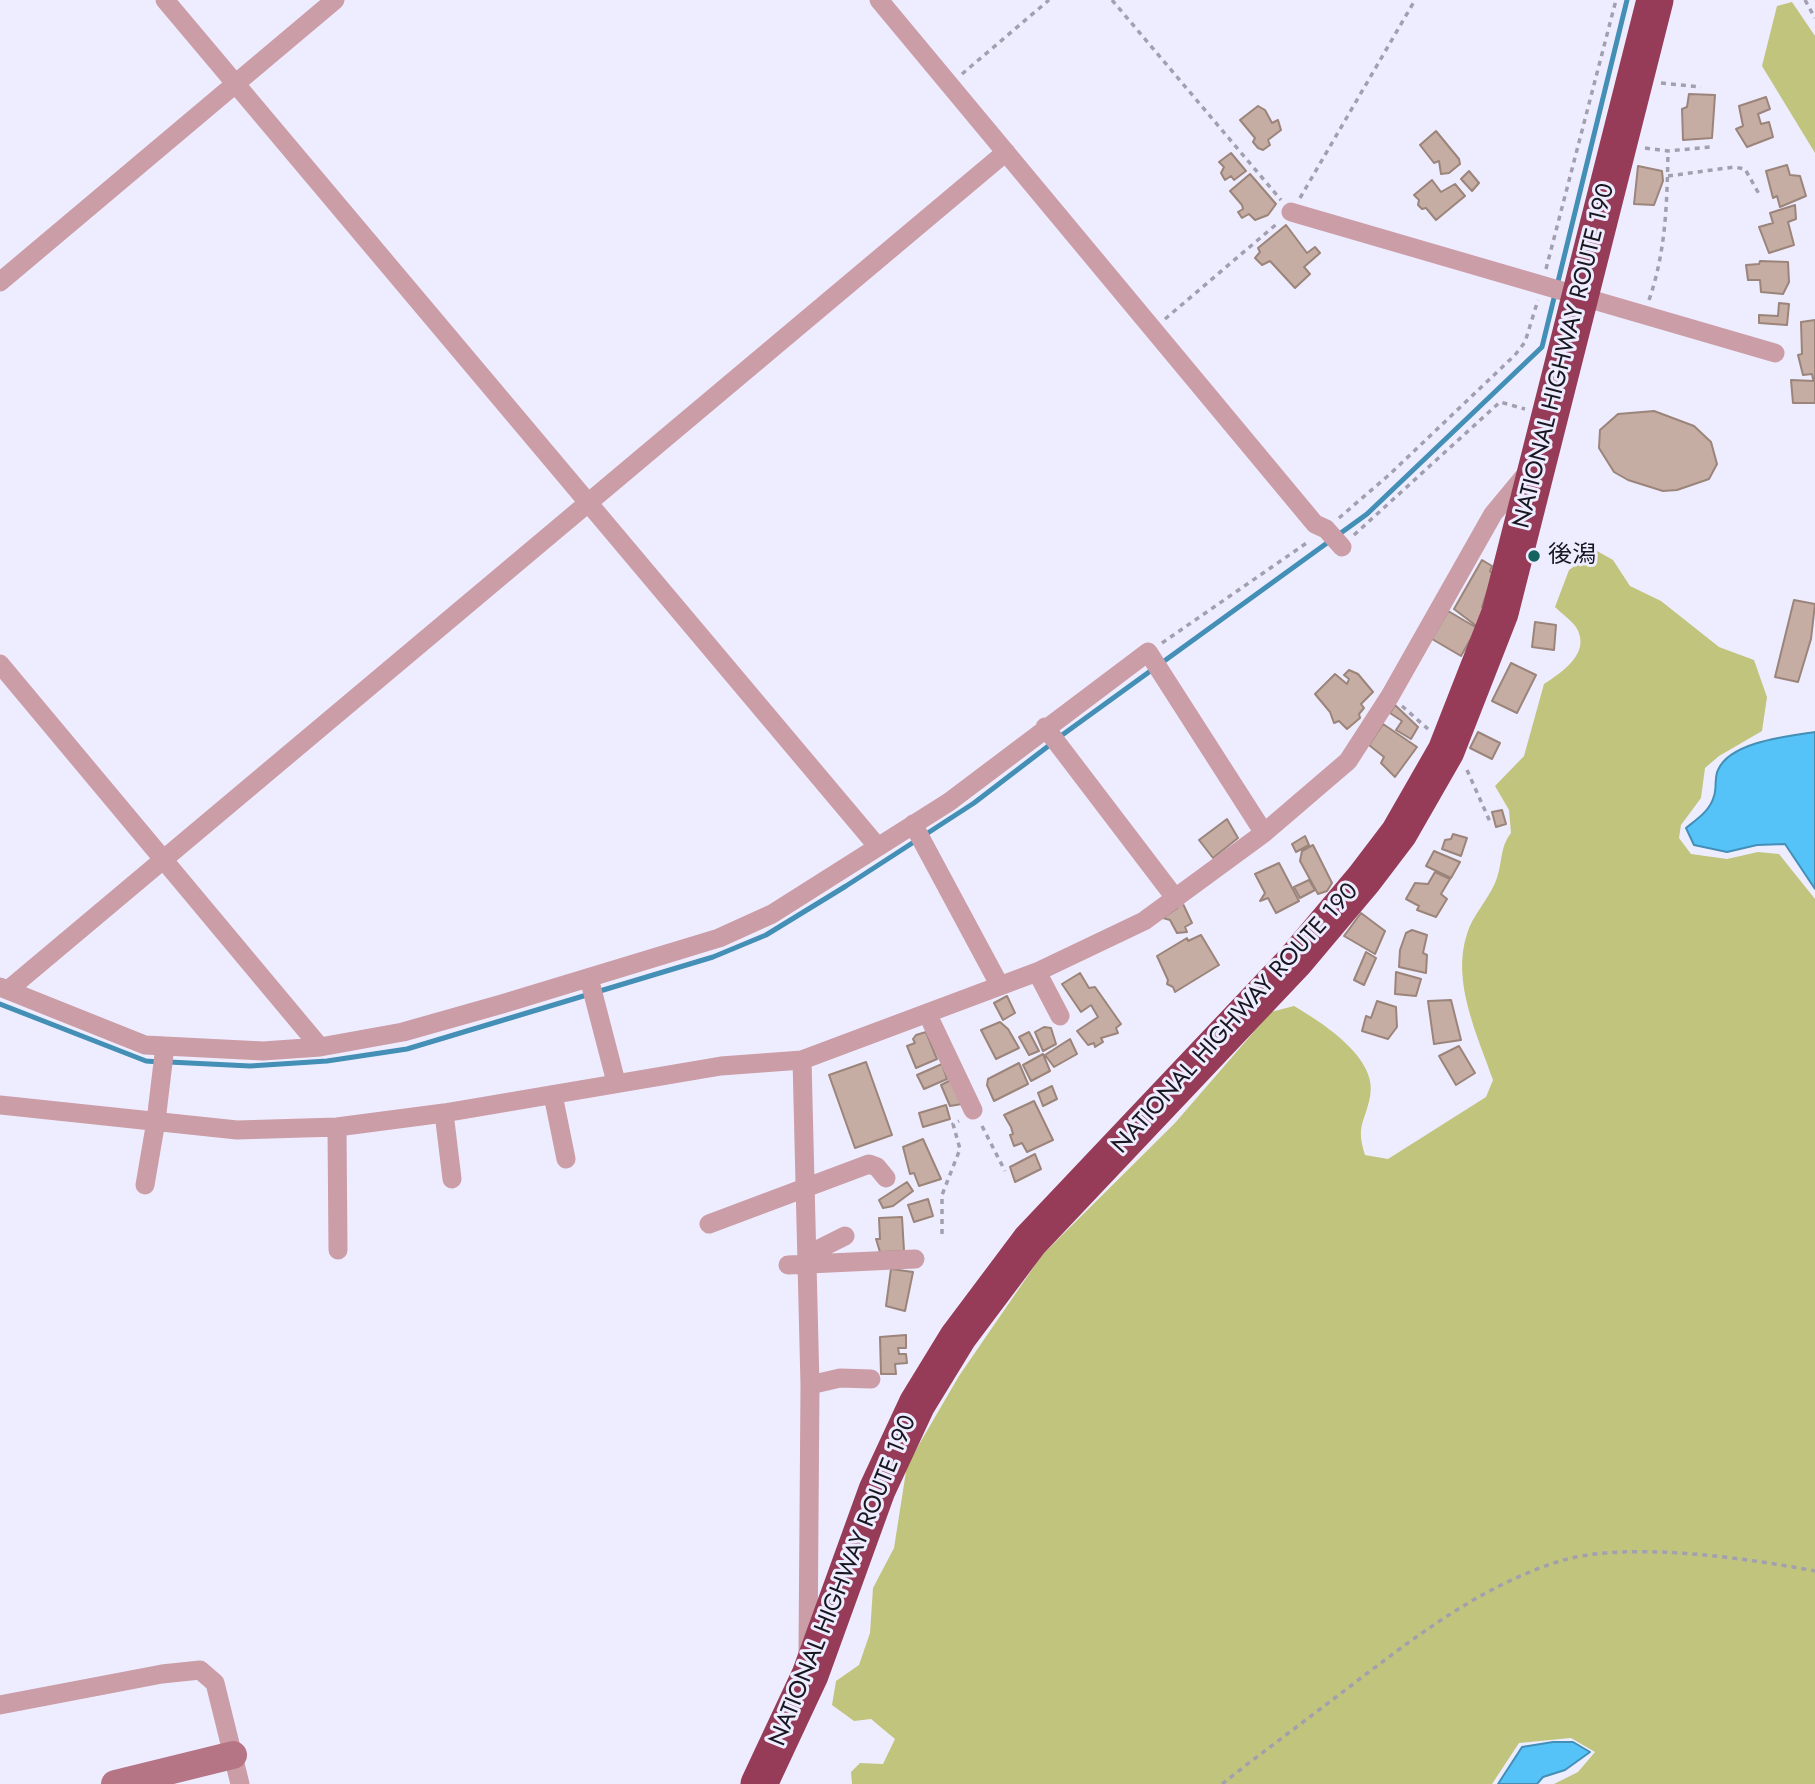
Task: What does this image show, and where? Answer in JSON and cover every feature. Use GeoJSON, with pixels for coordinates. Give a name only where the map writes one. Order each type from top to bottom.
{"type":"FeatureCollection","features":[{"type":"Feature","properties":{"kind":"highway","name":"NATIONAL HIGHWAY ROUTE 190"},"geometry":{"type":"LineString","coordinates":[[760,1784],[810,1675],[877,1490],[917,1404],[971,1317],[1030,1241],[1295,961],[1371,870],[1426,790],[1483,664],[1500,613],[1655,0]]}},
{"type":"Feature","properties":{"kind":"street"},"geometry":{"type":"LineString","coordinates":[[165,0],[878,846]]}},
{"type":"Feature","properties":{"kind":"street"},"geometry":{"type":"LineString","coordinates":[[0,282],[335,0]]}},
{"type":"Feature","properties":{"kind":"street"},"geometry":{"type":"LineString","coordinates":[[879,0],[1315,524],[1326,529],[1342,547]]}},
{"type":"Feature","properties":{"kind":"street"},"geometry":{"type":"LineString","coordinates":[[1006,152],[164,859],[4,988],[145,1045],[263,1051],[320,1047],[403,1032],[589,978],[719,938],[762,919],[971,786],[1045,726],[1148,652],[1264,833]]}},
{"type":"Feature","properties":{"kind":"street"},"geometry":{"type":"LineString","coordinates":[[1291,212],[1775,353]]}},
{"type":"Feature","properties":{"kind":"street"},"geometry":{"type":"LineString","coordinates":[[0,1105],[237,1130],[337,1127],[444,1113],[721,1066],[802,1060],[1037,972],[1144,920],[1264,833],[1348,761],[1390,696],[1493,514],[1537,461]]}},
{"type":"Feature","properties":{"kind":"street"},"geometry":{"type":"LineString","coordinates":[[0,664],[320,1047]]}},
{"type":"Feature","properties":{"kind":"street"},"geometry":{"type":"LineString","coordinates":[[1045,726],[1176,898]]}},
{"type":"Feature","properties":{"kind":"street"},"geometry":{"type":"LineString","coordinates":[[913,824],[1000,986]]}},
{"type":"Feature","properties":{"kind":"street"},"geometry":{"type":"LineString","coordinates":[[1037,972],[1060,1016]]}},
{"type":"Feature","properties":{"kind":"street"},"geometry":{"type":"LineString","coordinates":[[589,978],[616,1082]]}},
{"type":"Feature","properties":{"kind":"street"},"geometry":{"type":"LineString","coordinates":[[927,1013],[973,1110]]}},
{"type":"Feature","properties":{"kind":"street"},"geometry":{"type":"LineString","coordinates":[[145,1185],[165,1046]]}},
{"type":"Feature","properties":{"kind":"street"},"geometry":{"type":"LineString","coordinates":[[802,1060],[801,1262],[810,1385],[810,1675]]}},
{"type":"Feature","properties":{"kind":"street"},"geometry":{"type":"LineString","coordinates":[[553,1095],[566,1159]]}},
{"type":"Feature","properties":{"kind":"street"},"geometry":{"type":"LineString","coordinates":[[444,1113],[452,1179]]}},
{"type":"Feature","properties":{"kind":"street"},"geometry":{"type":"LineString","coordinates":[[337,1127],[338,1250]]}},
{"type":"Feature","properties":{"kind":"street"},"geometry":{"type":"LineString","coordinates":[[709,1224],[869,1164],[877,1167],[886,1178]]}},
{"type":"Feature","properties":{"kind":"street"},"geometry":{"type":"LineString","coordinates":[[801,1262],[845,1237]]}},
{"type":"Feature","properties":{"kind":"street"},"geometry":{"type":"LineString","coordinates":[[801,1262],[915,1259]]}},
{"type":"Feature","properties":{"kind":"street"},"geometry":{"type":"LineString","coordinates":[[810,1385],[840,1377],[871,1379]]}},
{"type":"Feature","properties":{"kind":"street"},"geometry":{"type":"LineString","coordinates":[[0,1705],[96,1685],[200,1670],[215,1683],[240,1784]]}},
{"type":"Feature","properties":{"kind":"street"},"geometry":{"type":"LineString","coordinates":[[115,1784],[233,1755]]}},
{"type":"Feature","properties":{"kind":"path"},"geometry":{"type":"LineString","coordinates":[[950,84],[1049,0]]}},
{"type":"Feature","properties":{"kind":"path"},"geometry":{"type":"LineString","coordinates":[[1112,0],[1291,212]]}},
{"type":"Feature","properties":{"kind":"path"},"geometry":{"type":"LineString","coordinates":[[1153,329],[1291,212],[1415,0]]}},
{"type":"Feature","properties":{"kind":"path"},"geometry":{"type":"LineString","coordinates":[[1805,0],[1815,18]]}},
{"type":"Feature","properties":{"kind":"path"},"geometry":{"type":"LineString","coordinates":[[1635,79],[1701,87]]}},
{"type":"Feature","properties":{"kind":"path"},"geometry":{"type":"LineString","coordinates":[[1618,145],[1668,151],[1710,147]]}},
{"type":"Feature","properties":{"kind":"path"},"geometry":{"type":"LineString","coordinates":[[1644,315],[1661,266],[1668,151]]}},
{"type":"Feature","properties":{"kind":"path"},"geometry":{"type":"LineString","coordinates":[[1668,176],[1734,167],[1745,169],[1759,194]]}},
{"type":"Feature","properties":{"kind":"path"},"geometry":{"type":"LineString","coordinates":[[1342,547],[1500,402],[1521,407],[1547,423]]}},
{"type":"Feature","properties":{"kind":"path"},"geometry":{"type":"LineString","coordinates":[[1148,652],[1326,529]]}},
{"type":"Feature","properties":{"kind":"path"},"geometry":{"type":"LineString","coordinates":[[942,1234],[942,1195],[960,1149],[953,1124],[973,1110],[1005,1171]]}},
{"type":"Feature","properties":{"kind":"path"},"geometry":{"type":"LineString","coordinates":[[1222,1784],[1408,1642],[1483,1595],[1558,1561],[1599,1554],[1679,1553],[1770,1562],[1815,1571]]}},
{"type":"Feature","properties":{"kind":"green space"},"geometry":{"type":"Polygon","coordinates":[[[1792,2],[1815,36],[1815,153],[1762,66],[1777,6],[1792,2]]]}},
{"type":"Feature","properties":{"kind":"green space"},"geometry":{"type":"Polygon","coordinates":[[[1597,551],[1613,560],[1630,586],[1661,601],[1719,647],[1754,660],[1767,697],[1762,731],[1719,756],[1705,768],[1701,798],[1681,825],[1679,838],[1691,854],[1727,859],[1758,852],[1779,854],[1815,899],[1815,1784],[1554,1784],[1578,1772],[1595,1752],[1571,1738],[1519,1743],[1492,1784],[852,1784],[851,1772],[860,1763],[883,1764],[895,1739],[871,1719],[854,1721],[832,1705],[836,1681],[859,1665],[870,1633],[873,1588],[894,1548],[907,1465],[959,1376],[1042,1255],[1175,1123],[1271,1012],[1294,1006],[1319,1021],[1357,1055],[1366,1069],[1370,1083],[1370,1097],[1361,1131],[1365,1155],[1388,1159],[1486,1097],[1493,1080],[1468,1008],[1462,971],[1469,927],[1495,883],[1511,833],[1509,810],[1495,786],[1524,756],[1544,684],[1566,668],[1578,653],[1580,636],[1576,627],[1555,607],[1569,570],[1597,551]]]}},
{"type":"Feature","properties":{"kind":"water"},"geometry":{"type":"Polygon","coordinates":[[[1815,732],[1815,889],[1785,844],[1757,845],[1727,852],[1694,845],[1686,828],[1703,814],[1712,801],[1717,773],[1725,760],[1734,753],[1761,742],[1815,732]]]}},
{"type":"Feature","properties":{"kind":"water"},"geometry":{"type":"Polygon","coordinates":[[[1573,1742],[1590,1752],[1565,1770],[1543,1777],[1537,1784],[1498,1784],[1522,1747],[1573,1742]]]}},
{"type":"Feature","properties":{"kind":"building"},"geometry":{"type":"Polygon","coordinates":[[[1689,94],[1715,95],[1712,138],[1683,140],[1682,109],[1687,107],[1689,94]]]}},
{"type":"Feature","properties":{"kind":"building"},"geometry":{"type":"Polygon","coordinates":[[[1766,97],[1770,109],[1758,114],[1761,124],[1769,122],[1773,137],[1747,147],[1736,129],[1743,126],[1739,106],[1766,97]]]}},
{"type":"Feature","properties":{"kind":"building"},"geometry":{"type":"Polygon","coordinates":[[[1258,106],[1265,110],[1272,123],[1278,120],[1281,130],[1268,140],[1270,145],[1263,150],[1253,142],[1255,138],[1240,120],[1258,106]]]}},
{"type":"Feature","properties":{"kind":"building"},"geometry":{"type":"Polygon","coordinates":[[[1436,131],[1459,159],[1460,164],[1449,173],[1441,174],[1439,161],[1434,163],[1420,145],[1436,131]]]}},
{"type":"Feature","properties":{"kind":"building"},"geometry":{"type":"Polygon","coordinates":[[[1231,153],[1246,171],[1234,180],[1231,176],[1225,180],[1221,173],[1224,167],[1219,162],[1231,153]]]}},
{"type":"Feature","properties":{"kind":"building"},"geometry":{"type":"Polygon","coordinates":[[[1787,165],[1790,175],[1800,176],[1806,196],[1780,207],[1777,196],[1773,198],[1766,171],[1787,165]]]}},
{"type":"Feature","properties":{"kind":"building"},"geometry":{"type":"Polygon","coordinates":[[[1638,166],[1662,171],[1663,181],[1654,205],[1634,204],[1638,166]]]}},
{"type":"Feature","properties":{"kind":"building"},"geometry":{"type":"Polygon","coordinates":[[[1469,171],[1479,183],[1472,191],[1461,179],[1469,171]]]}},
{"type":"Feature","properties":{"kind":"building"},"geometry":{"type":"Polygon","coordinates":[[[1250,174],[1276,204],[1268,215],[1255,220],[1249,214],[1242,218],[1238,212],[1243,209],[1242,205],[1230,191],[1250,174]]]}},
{"type":"Feature","properties":{"kind":"building"},"geometry":{"type":"Polygon","coordinates":[[[1432,180],[1441,192],[1455,184],[1465,196],[1436,220],[1426,208],[1422,209],[1418,205],[1419,200],[1414,195],[1432,180]]]}},
{"type":"Feature","properties":{"kind":"building"},"geometry":{"type":"Polygon","coordinates":[[[1795,205],[1796,219],[1788,222],[1794,245],[1769,253],[1759,227],[1773,223],[1770,213],[1795,205]]]}},
{"type":"Feature","properties":{"kind":"building"},"geometry":{"type":"Polygon","coordinates":[[[1286,225],[1307,253],[1315,247],[1320,253],[1304,267],[1310,274],[1295,288],[1270,261],[1262,265],[1255,258],[1260,252],[1258,248],[1286,225]]]}},
{"type":"Feature","properties":{"kind":"building"},"geometry":{"type":"Polygon","coordinates":[[[1760,261],[1788,262],[1789,282],[1783,294],[1761,292],[1760,280],[1748,280],[1746,265],[1759,264],[1760,261]]]}},
{"type":"Feature","properties":{"kind":"building"},"geometry":{"type":"Polygon","coordinates":[[[1779,303],[1789,304],[1787,325],[1759,323],[1759,315],[1778,316],[1779,303]]]}},
{"type":"Feature","properties":{"kind":"building"},"geometry":{"type":"Polygon","coordinates":[[[1815,320],[1813,379],[1812,374],[1803,375],[1798,355],[1802,354],[1801,322],[1815,320]]]}},
{"type":"Feature","properties":{"kind":"building"},"geometry":{"type":"Polygon","coordinates":[[[1791,380],[1815,381],[1815,403],[1793,403],[1791,380]]]}},
{"type":"Feature","properties":{"kind":"building"},"geometry":{"type":"Polygon","coordinates":[[[1654,411],[1694,426],[1711,442],[1717,464],[1709,479],[1677,490],[1663,491],[1628,480],[1614,472],[1599,448],[1600,430],[1618,414],[1654,411]]]}},
{"type":"Feature","properties":{"kind":"building"},"geometry":{"type":"Polygon","coordinates":[[[1482,560],[1492,566],[1490,571],[1493,574],[1482,607],[1485,611],[1479,628],[1454,609],[1482,560]]]}},
{"type":"Feature","properties":{"kind":"building"},"geometry":{"type":"Polygon","coordinates":[[[1794,600],[1815,604],[1811,639],[1798,682],[1775,677],[1794,600]]]}},
{"type":"Feature","properties":{"kind":"building"},"geometry":{"type":"Polygon","coordinates":[[[1448,611],[1477,628],[1461,656],[1432,639],[1448,611]]]}},
{"type":"Feature","properties":{"kind":"building"},"geometry":{"type":"Polygon","coordinates":[[[1535,622],[1556,625],[1554,650],[1532,647],[1535,622]]]}},
{"type":"Feature","properties":{"kind":"building"},"geometry":{"type":"Polygon","coordinates":[[[1511,663],[1536,675],[1517,713],[1492,701],[1511,663]]]}},
{"type":"Feature","properties":{"kind":"building"},"geometry":{"type":"Polygon","coordinates":[[[1349,670],[1358,674],[1373,692],[1361,704],[1364,708],[1359,714],[1360,718],[1347,729],[1339,721],[1334,723],[1330,712],[1315,694],[1335,674],[1347,684],[1349,679],[1344,675],[1349,670]]]}},
{"type":"Feature","properties":{"kind":"building"},"geometry":{"type":"Polygon","coordinates":[[[1395,705],[1418,727],[1411,739],[1396,730],[1402,721],[1390,713],[1395,705]]]}},
{"type":"Feature","properties":{"kind":"building"},"geometry":{"type":"Polygon","coordinates":[[[1383,724],[1417,747],[1395,777],[1381,763],[1384,757],[1369,745],[1383,724]]]}},
{"type":"Feature","properties":{"kind":"building"},"geometry":{"type":"Polygon","coordinates":[[[1478,732],[1500,743],[1492,759],[1470,748],[1478,732]]]}},
{"type":"Feature","properties":{"kind":"building"},"geometry":{"type":"Polygon","coordinates":[[[1502,810],[1506,824],[1496,827],[1492,812],[1502,810]]]}},
{"type":"Feature","properties":{"kind":"building"},"geometry":{"type":"Polygon","coordinates":[[[1227,819],[1238,838],[1213,858],[1199,840],[1227,819]]]}},
{"type":"Feature","properties":{"kind":"building"},"geometry":{"type":"Polygon","coordinates":[[[1453,834],[1467,838],[1461,856],[1442,849],[1445,840],[1451,839],[1453,834]]]}},
{"type":"Feature","properties":{"kind":"building"},"geometry":{"type":"Polygon","coordinates":[[[1305,836],[1309,845],[1296,852],[1292,844],[1305,836]]]}},
{"type":"Feature","properties":{"kind":"building"},"geometry":{"type":"Polygon","coordinates":[[[1313,845],[1332,883],[1327,891],[1318,894],[1300,861],[1302,851],[1313,845]]]}},
{"type":"Feature","properties":{"kind":"building"},"geometry":{"type":"Polygon","coordinates":[[[1434,851],[1460,862],[1451,878],[1426,866],[1434,851]]]}},
{"type":"Feature","properties":{"kind":"building"},"geometry":{"type":"Polygon","coordinates":[[[1279,863],[1299,901],[1276,913],[1268,898],[1260,901],[1265,893],[1255,874],[1279,863]]]}},
{"type":"Feature","properties":{"kind":"building"},"geometry":{"type":"Polygon","coordinates":[[[1435,872],[1450,879],[1441,894],[1447,899],[1436,917],[1417,910],[1419,906],[1406,899],[1415,883],[1428,884],[1435,872]]]}},
{"type":"Feature","properties":{"kind":"building"},"geometry":{"type":"Polygon","coordinates":[[[1309,880],[1315,890],[1300,898],[1294,887],[1309,880]]]}},
{"type":"Feature","properties":{"kind":"building"},"geometry":{"type":"Polygon","coordinates":[[[1183,904],[1192,923],[1185,927],[1187,932],[1177,933],[1170,920],[1163,918],[1183,904]]]}},
{"type":"Feature","properties":{"kind":"building"},"geometry":{"type":"Polygon","coordinates":[[[1361,913],[1385,931],[1375,954],[1344,936],[1361,913]]]}},
{"type":"Feature","properties":{"kind":"building"},"geometry":{"type":"Polygon","coordinates":[[[1412,930],[1427,935],[1423,953],[1427,955],[1426,973],[1399,967],[1400,950],[1406,933],[1412,930]]]}},
{"type":"Feature","properties":{"kind":"building"},"geometry":{"type":"Polygon","coordinates":[[[1201,935],[1219,965],[1175,992],[1173,987],[1167,984],[1168,980],[1157,956],[1187,938],[1188,941],[1201,935]]]}},
{"type":"Feature","properties":{"kind":"building"},"geometry":{"type":"Polygon","coordinates":[[[1366,952],[1376,958],[1364,985],[1354,980],[1366,952]]]}},
{"type":"Feature","properties":{"kind":"building"},"geometry":{"type":"Polygon","coordinates":[[[1396,972],[1421,979],[1416,996],[1395,994],[1396,972]]]}},
{"type":"Feature","properties":{"kind":"building"},"geometry":{"type":"Polygon","coordinates":[[[1080,973],[1089,988],[1095,987],[1121,1024],[1116,1028],[1118,1033],[1101,1038],[1103,1042],[1095,1047],[1094,1043],[1088,1045],[1077,1031],[1098,1017],[1091,1005],[1081,1012],[1062,984],[1080,973]]]}},
{"type":"Feature","properties":{"kind":"building"},"geometry":{"type":"Polygon","coordinates":[[[1007,996],[1015,1013],[1003,1020],[994,1003],[1007,996]]]}},
{"type":"Feature","properties":{"kind":"building"},"geometry":{"type":"Polygon","coordinates":[[[1451,1000],[1461,1040],[1434,1044],[1428,1001],[1451,1000]]]}},
{"type":"Feature","properties":{"kind":"building"},"geometry":{"type":"Polygon","coordinates":[[[1377,1001],[1396,1007],[1397,1027],[1388,1039],[1362,1031],[1366,1016],[1371,1018],[1377,1001]]]}},
{"type":"Feature","properties":{"kind":"building"},"geometry":{"type":"Polygon","coordinates":[[[1000,1022],[1008,1029],[1019,1048],[996,1059],[981,1030],[1000,1022]]]}},
{"type":"Feature","properties":{"kind":"building"},"geometry":{"type":"Polygon","coordinates":[[[1044,1027],[1051,1028],[1056,1044],[1043,1051],[1035,1032],[1044,1027]]]}},
{"type":"Feature","properties":{"kind":"building"},"geometry":{"type":"Polygon","coordinates":[[[926,1032],[937,1059],[916,1068],[907,1046],[915,1043],[913,1039],[916,1035],[926,1032]]]}},
{"type":"Feature","properties":{"kind":"building"},"geometry":{"type":"Polygon","coordinates":[[[1029,1032],[1039,1051],[1029,1055],[1019,1037],[1029,1032]]]}},
{"type":"Feature","properties":{"kind":"building"},"geometry":{"type":"Polygon","coordinates":[[[1070,1039],[1077,1054],[1054,1067],[1045,1055],[1070,1039]]]}},
{"type":"Feature","properties":{"kind":"building"},"geometry":{"type":"Polygon","coordinates":[[[1459,1046],[1475,1073],[1456,1085],[1439,1056],[1459,1046]]]}},
{"type":"Feature","properties":{"kind":"building"},"geometry":{"type":"Polygon","coordinates":[[[1043,1054],[1050,1071],[1031,1081],[1023,1065],[1043,1054]]]}},
{"type":"Feature","properties":{"kind":"building"},"geometry":{"type":"Polygon","coordinates":[[[866,1062],[892,1135],[855,1148],[829,1075],[866,1062]]]}},
{"type":"Feature","properties":{"kind":"building"},"geometry":{"type":"Polygon","coordinates":[[[1019,1063],[1028,1084],[994,1101],[987,1085],[988,1079],[1019,1063]]]}},
{"type":"Feature","properties":{"kind":"building"},"geometry":{"type":"Polygon","coordinates":[[[942,1064],[947,1079],[924,1089],[917,1075],[942,1064]]]}},
{"type":"Feature","properties":{"kind":"building"},"geometry":{"type":"Polygon","coordinates":[[[953,1079],[962,1104],[950,1106],[941,1085],[953,1079]]]}},
{"type":"Feature","properties":{"kind":"building"},"geometry":{"type":"Polygon","coordinates":[[[1052,1086],[1057,1099],[1043,1106],[1038,1093],[1052,1086]]]}},
{"type":"Feature","properties":{"kind":"building"},"geometry":{"type":"Polygon","coordinates":[[[1034,1101],[1053,1140],[1027,1152],[1022,1143],[1014,1146],[1010,1135],[1013,1134],[1011,1127],[1004,1115],[1034,1101]]]}},
{"type":"Feature","properties":{"kind":"building"},"geometry":{"type":"Polygon","coordinates":[[[946,1105],[950,1119],[923,1127],[919,1113],[946,1105]]]}},
{"type":"Feature","properties":{"kind":"building"},"geometry":{"type":"Polygon","coordinates":[[[923,1139],[941,1179],[919,1186],[914,1173],[910,1174],[903,1147],[923,1139]]]}},
{"type":"Feature","properties":{"kind":"building"},"geometry":{"type":"Polygon","coordinates":[[[1035,1154],[1041,1169],[1015,1182],[1010,1167],[1035,1154]]]}},
{"type":"Feature","properties":{"kind":"building"},"geometry":{"type":"Polygon","coordinates":[[[907,1182],[913,1191],[893,1206],[883,1208],[879,1200],[907,1182]]]}},
{"type":"Feature","properties":{"kind":"building"},"geometry":{"type":"Polygon","coordinates":[[[928,1199],[933,1216],[914,1222],[908,1205],[928,1199]]]}},
{"type":"Feature","properties":{"kind":"building"},"geometry":{"type":"Polygon","coordinates":[[[902,1217],[904,1251],[880,1252],[876,1239],[880,1239],[879,1218],[902,1217]]]}},
{"type":"Feature","properties":{"kind":"building"},"geometry":{"type":"Polygon","coordinates":[[[891,1269],[913,1272],[905,1311],[886,1306],[891,1269]]]}},
{"type":"Feature","properties":{"kind":"building"},"geometry":{"type":"Polygon","coordinates":[[[906,1335],[906,1348],[898,1348],[899,1354],[906,1354],[907,1363],[895,1364],[896,1374],[881,1374],[880,1337],[906,1335]]]}},
{"type":"Feature","properties":{"kind":"waterway"},"geometry":{"type":"LineString","coordinates":[[1058,738],[1367,514],[1542,347],[1627,0]]}},
{"type":"Feature","properties":{"kind":"waterway"},"geometry":{"type":"LineString","coordinates":[[169,1062],[250,1066],[327,1061],[407,1049],[713,957],[766,935],[846,886],[974,803],[1051,744]]}},
{"type":"Feature","properties":{"kind":"waterway"},"geometry":{"type":"LineString","coordinates":[[0,1004],[146,1061],[159,1062]]}},
{"type":"Feature","properties":{"kind":"place","name":"後潟"},"geometry":{"type":"Point","coordinates":[1534,556]}}]}
